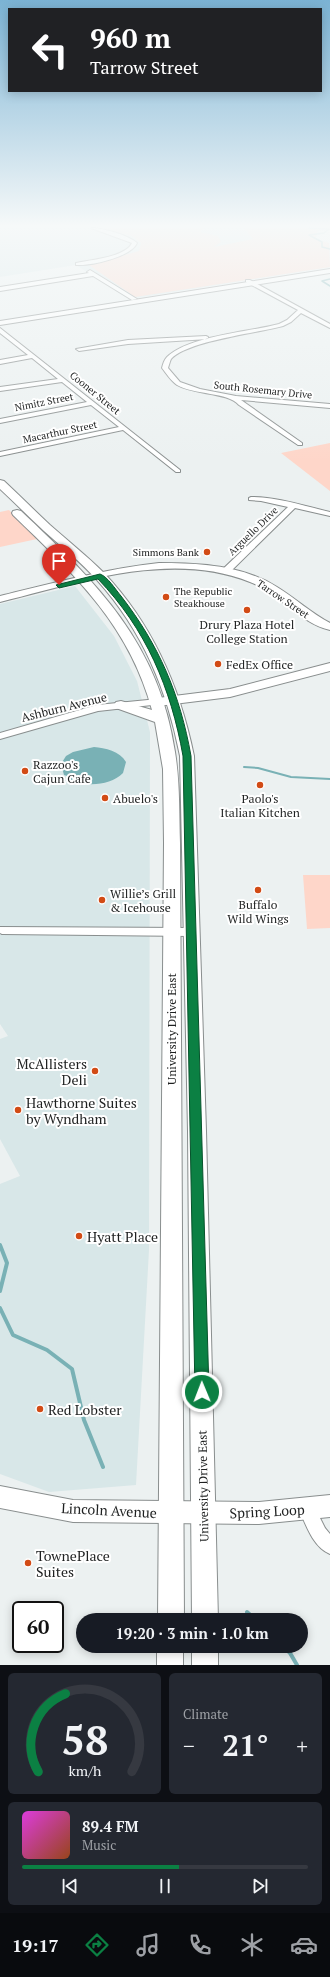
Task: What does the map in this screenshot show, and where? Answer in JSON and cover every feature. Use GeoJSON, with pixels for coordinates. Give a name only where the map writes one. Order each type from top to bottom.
{"type":"FeatureCollection","features":[{"type":"Feature","properties":{"kind":"main road"},"geometry":{"type":"LineString","coordinates":[[0,322],[95,306]]}},
{"type":"Feature","properties":{"kind":"main road"},"geometry":{"type":"LineString","coordinates":[[94,308],[104,306]]}},
{"type":"Feature","properties":{"kind":"main road"},"geometry":{"type":"LineString","coordinates":[[0,322],[108,306]]}},
{"type":"Feature","properties":{"kind":"main road","name":"University Drive East"},"geometry":{"type":"LineString","coordinates":[[0,482],[3,492],[23,519],[85,580],[110,609],[136,648],[145,665],[158,702],[169,757],[171,814],[197,1131],[205,1613]]}},
{"type":"Feature","properties":{"kind":"main road","name":"University Drive East"},"geometry":{"type":"LineString","coordinates":[[3,492],[46,527],[100,576],[130,613],[150,644],[163,670],[175,700],[187,756],[189,827],[181,932],[171,1132],[170,1613]]}},
{"type":"Feature","properties":{"kind":"main road"},"geometry":{"type":"LineString","coordinates":[[23,519],[33,522],[39,526],[46,527]]}},
{"type":"Feature","properties":{"kind":"main road","name":"Tarrow Street"},"geometry":{"type":"LineString","coordinates":[[0,599],[134,568],[188,565],[227,570],[265,584],[315,621],[330,627]]}},
{"type":"Feature","properties":{"kind":"main road"},"geometry":{"type":"LineString","coordinates":[[315,621],[330,634]]}},
{"type":"Feature","properties":{"kind":"main road"},"geometry":{"type":"LineString","coordinates":[[158,702],[230,693],[330,667]]}},
{"type":"Feature","properties":{"kind":"main road"},"geometry":{"type":"LineString","coordinates":[[121,705],[150,714],[162,720]]}},
{"type":"Feature","properties":{"kind":"main road"},"geometry":{"type":"LineString","coordinates":[[171,814],[176,820],[189,827]]}},
{"type":"Feature","properties":{"kind":"main road"},"geometry":{"type":"LineString","coordinates":[[171,1132],[197,1131]]}},
{"type":"Feature","properties":{"kind":"main road","name":"Lincoln Avenue"},"geometry":{"type":"LineString","coordinates":[[0,1497],[73,1511],[204,1514]]}},
{"type":"Feature","properties":{"kind":"main road","name":"Spring Loop"},"geometry":{"type":"LineString","coordinates":[[204,1514],[259,1513],[330,1506]]}},
{"type":"Feature","properties":{"kind":"main road"},"geometry":{"type":"LineString","coordinates":[[170,1653],[170,1665]]}},
{"type":"Feature","properties":{"kind":"main road"},"geometry":{"type":"LineString","coordinates":[[205,1653],[206,1665]]}},
{"type":"Feature","properties":{"kind":"street"},"geometry":{"type":"LineString","coordinates":[[291,306],[330,326]]}},
{"type":"Feature","properties":{"kind":"street","name":"South Rosemary Drive"},"geometry":{"type":"LineString","coordinates":[[300,311],[292,319],[280,326],[190,346],[178,351],[168,358],[165,365],[168,374],[178,384],[187,388],[236,398],[330,406]]}},
{"type":"Feature","properties":{"kind":"street","name":"Cooner Street"},"geometry":{"type":"LineString","coordinates":[[0,330],[178,471]]}},
{"type":"Feature","properties":{"kind":"street"},"geometry":{"type":"LineString","coordinates":[[78,349],[128,342],[228,337]]}},
{"type":"Feature","properties":{"kind":"street"},"geometry":{"type":"LineString","coordinates":[[185,339],[190,346]]}},
{"type":"Feature","properties":{"kind":"street"},"geometry":{"type":"LineString","coordinates":[[0,362],[33,356]]}},
{"type":"Feature","properties":{"kind":"street"},"geometry":{"type":"LineString","coordinates":[[0,390],[62,380]]}},
{"type":"Feature","properties":{"kind":"street"},"geometry":{"type":"LineString","coordinates":[[236,398],[241,404],[300,444]]}},
{"type":"Feature","properties":{"kind":"street","name":"Nimitz Street"},"geometry":{"type":"LineString","coordinates":[[0,421],[92,403]]}},
{"type":"Feature","properties":{"kind":"street","name":"Macarthur Street"},"geometry":{"type":"LineString","coordinates":[[0,454],[124,428]]}},
{"type":"Feature","properties":{"kind":"street"},"geometry":{"type":"LineString","coordinates":[[251,499],[261,499],[330,514]]}},
{"type":"Feature","properties":{"kind":"street","name":"Arguello Drive"},"geometry":{"type":"LineString","coordinates":[[227,570],[294,506]]}},
{"type":"Feature","properties":{"kind":"street","name":"Ashburn Avenue"},"geometry":{"type":"LineString","coordinates":[[0,736],[97,708],[158,702]]}},
{"type":"Feature","properties":{"kind":"street"},"geometry":{"type":"LineString","coordinates":[[2,930],[181,932]]}},
{"type":"Feature","properties":{"kind":"street"},"geometry":{"type":"LineString","coordinates":[[306,1509],[319,1534],[330,1546]]}},
{"type":"Feature","properties":{"kind":"shaded area"},"geometry":{"type":"Polygon","coordinates":[[[330,443],[330,491],[281,453],[330,443]]]}},
{"type":"Feature","properties":{"kind":"shaded area"},"geometry":{"type":"Polygon","coordinates":[[[9,510],[37,539],[0,547],[0,512],[9,510]]]}},
{"type":"Feature","properties":{"kind":"shaded area"},"geometry":{"type":"Polygon","coordinates":[[[75,586],[114,636],[137,681],[150,732],[149,1250],[136,1485],[49,1492],[0,1474],[0,1184],[20,1176],[0,1139],[0,1039],[8,1036],[0,1024],[0,604],[75,586]]]}},
{"type":"Feature","properties":{"kind":"shaded area"},"geometry":{"type":"Polygon","coordinates":[[[303,875],[330,875],[330,928],[307,929],[303,875]]]}},
{"type":"Feature","properties":{"kind":"water"},"geometry":{"type":"Polygon","coordinates":[[[94,747],[107,749],[120,755],[126,762],[123,773],[112,780],[100,784],[79,783],[64,775],[61,764],[66,756],[73,752],[94,747]]]}},
{"type":"Feature","properties":{"kind":"waterway"},"geometry":{"type":"LineString","coordinates":[[244,767],[258,768],[291,777],[330,779]]}},
{"type":"Feature","properties":{"kind":"waterway"},"geometry":{"type":"LineString","coordinates":[[0,1245],[7,1263],[0,1291]]}},
{"type":"Feature","properties":{"kind":"waterway"},"geometry":{"type":"LineString","coordinates":[[0,1308],[13,1335],[47,1350],[72,1369],[84,1420],[103,1467]]}},
{"type":"Feature","properties":{"kind":"waterway"},"geometry":{"type":"LineString","coordinates":[[290,1653],[297,1665]]}},
{"type":"Feature","properties":{"kind":"place","name":"Simmons Bank"},"geometry":{"type":"Point","coordinates":[207,552]}},
{"type":"Feature","properties":{"kind":"place","name":"The Republic Steakhouse"},"geometry":{"type":"Point","coordinates":[166,597]}},
{"type":"Feature","properties":{"kind":"place","name":"Drury Plaza Hotel College Station"},"geometry":{"type":"Point","coordinates":[247,610]}},
{"type":"Feature","properties":{"kind":"place","name":"FedEx Office"},"geometry":{"type":"Point","coordinates":[218,664]}},
{"type":"Feature","properties":{"kind":"place","name":"Razzoo's Cajun Cafe"},"geometry":{"type":"Point","coordinates":[25,771]}},
{"type":"Feature","properties":{"kind":"place","name":"Paolo's Italian Kitchen"},"geometry":{"type":"Point","coordinates":[260,785]}},
{"type":"Feature","properties":{"kind":"place","name":"Abuelo's"},"geometry":{"type":"Point","coordinates":[105,798]}},
{"type":"Feature","properties":{"kind":"place","name":"Buffalo Wild Wings"},"geometry":{"type":"Point","coordinates":[258,890]}},
{"type":"Feature","properties":{"kind":"place","name":"Willie’s Grill & Icehouse"},"geometry":{"type":"Point","coordinates":[102,900]}},
{"type":"Feature","properties":{"kind":"place","name":"McAllisters Deli"},"geometry":{"type":"Point","coordinates":[95,1071]}},
{"type":"Feature","properties":{"kind":"place","name":"Hawthorne Suites by Wyndham"},"geometry":{"type":"Point","coordinates":[18,1110]}},
{"type":"Feature","properties":{"kind":"place","name":"Hyatt Place"},"geometry":{"type":"Point","coordinates":[79,1236]}},
{"type":"Feature","properties":{"kind":"place","name":"Red Lobster"},"geometry":{"type":"Point","coordinates":[40,1409]}},
{"type":"Feature","properties":{"kind":"place","name":"TownePlace Suites"},"geometry":{"type":"Point","coordinates":[28,1563]}},
{"type":"Feature","properties":{"kind":"route"},"geometry":{"type":"LineString","coordinates":[[59,585],[100,576],[130,613],[152,647],[175,700],[187,756],[195,1040],[202,1392]]}}]}
